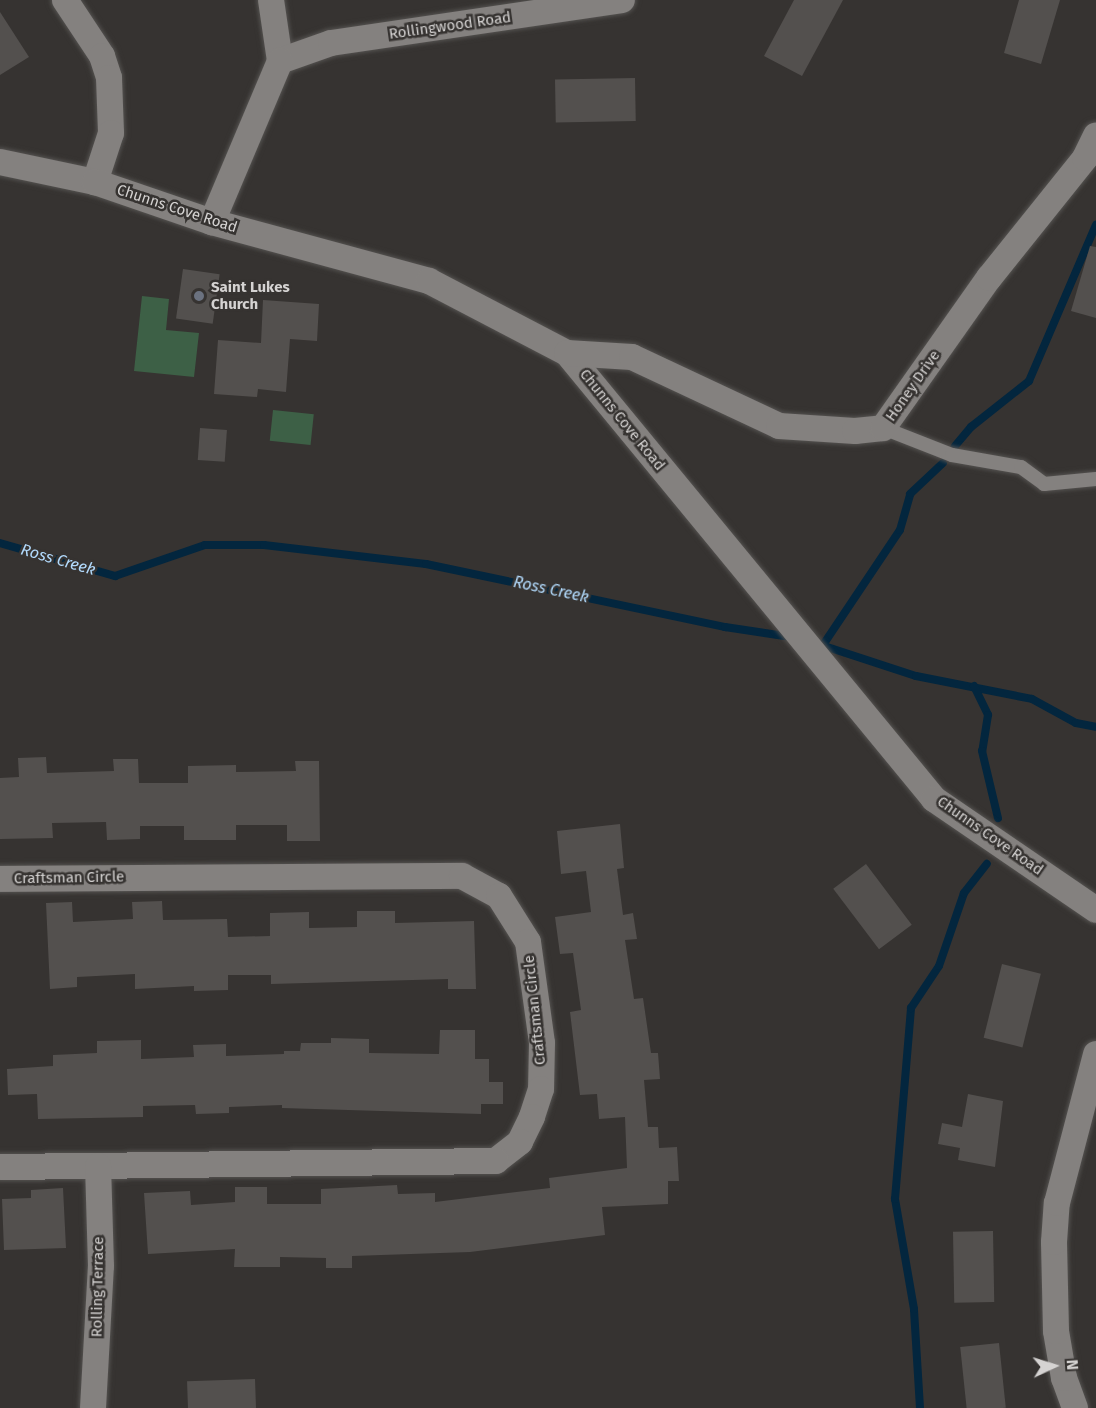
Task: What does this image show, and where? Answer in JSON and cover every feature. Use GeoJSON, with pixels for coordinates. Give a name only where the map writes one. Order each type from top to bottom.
{"type":"FeatureCollection","features":[{"type":"Feature","properties":{"kind":"street"},"geometry":{"type":"LineString","coordinates":[[65,0],[102,56],[109,78],[111,133],[95,182]]}},
{"type":"Feature","properties":{"kind":"street"},"geometry":{"type":"LineString","coordinates":[[212,222],[280,61],[271,0]]}},
{"type":"Feature","properties":{"kind":"street","name":"Rollingwood Road"},"geometry":{"type":"LineString","coordinates":[[280,61],[331,43],[622,0]]}},
{"type":"Feature","properties":{"kind":"street","name":"Honey Drive"},"geometry":{"type":"LineString","coordinates":[[567,353],[632,357],[779,426],[855,431],[883,428],[989,278],[1085,158],[1096,135]]}},
{"type":"Feature","properties":{"kind":"street","name":"Chunns Cove Road"},"geometry":{"type":"LineString","coordinates":[[0,162],[95,182],[212,222],[429,281],[567,353],[934,799],[1096,910]]}},
{"type":"Feature","properties":{"kind":"street","name":"Craftsman Circle"},"geometry":{"type":"LineString","coordinates":[[0,879],[462,876],[499,896],[528,942],[542,1043],[541,1089],[520,1142],[496,1161],[0,1167]]}},
{"type":"Feature","properties":{"kind":"street"},"geometry":{"type":"LineString","coordinates":[[1076,1408],[1064,1378],[1056,1331],[1054,1242],[1057,1203],[1096,1054]]}},
{"type":"Feature","properties":{"kind":"street","name":"Rolling Terrace"},"geometry":{"type":"LineString","coordinates":[[93,1408],[101,1266],[98,1166]]}},
{"type":"Feature","properties":{"kind":"lane"},"geometry":{"type":"LineString","coordinates":[[883,428],[952,455],[1021,467],[1044,484],[1096,479]]}},
{"type":"Feature","properties":{"kind":"green space"},"geometry":{"type":"Polygon","coordinates":[[[142,296],[169,299],[166,330],[199,333],[194,377],[134,371],[142,296]]]}},
{"type":"Feature","properties":{"kind":"green space"},"geometry":{"type":"Polygon","coordinates":[[[273,410],[314,414],[311,445],[270,441],[273,410]]]}},
{"type":"Feature","properties":{"kind":"building"},"geometry":{"type":"Polygon","coordinates":[[[794,0],[843,0],[802,76],[764,56],[794,0]]]}},
{"type":"Feature","properties":{"kind":"building"},"geometry":{"type":"Polygon","coordinates":[[[1019,0],[1060,0],[1041,64],[1004,53],[1019,0]]]}},
{"type":"Feature","properties":{"kind":"building"},"geometry":{"type":"Polygon","coordinates":[[[0,12],[29,57],[0,75],[0,12]]]}},
{"type":"Feature","properties":{"kind":"building"},"geometry":{"type":"Polygon","coordinates":[[[635,78],[636,121],[556,122],[555,79],[635,78]]]}},
{"type":"Feature","properties":{"kind":"building"},"geometry":{"type":"Polygon","coordinates":[[[1090,246],[1096,247],[1096,318],[1071,311],[1090,246]]]}},
{"type":"Feature","properties":{"kind":"building","name":"Saint Lukes Church"},"geometry":{"type":"Polygon","coordinates":[[[183,269],[220,274],[213,324],[176,319],[183,269]]]}},
{"type":"Feature","properties":{"kind":"building"},"geometry":{"type":"Polygon","coordinates":[[[263,300],[319,304],[317,341],[290,339],[286,392],[258,389],[257,397],[214,394],[218,340],[261,343],[263,300]]]}},
{"type":"Feature","properties":{"kind":"building"},"geometry":{"type":"Polygon","coordinates":[[[200,428],[227,430],[225,462],[198,460],[200,428]]]}},
{"type":"Feature","properties":{"kind":"building"},"geometry":{"type":"Polygon","coordinates":[[[46,757],[47,773],[114,771],[113,759],[138,759],[139,783],[188,783],[188,766],[236,765],[236,772],[296,771],[295,761],[319,761],[320,841],[287,841],[287,825],[236,825],[236,840],[184,840],[184,826],[140,826],[140,839],[107,840],[106,822],[52,823],[53,838],[0,839],[0,778],[19,777],[18,758],[46,757]]]}},
{"type":"Feature","properties":{"kind":"building"},"geometry":{"type":"Polygon","coordinates":[[[620,824],[624,868],[617,869],[623,915],[633,913],[637,939],[625,940],[634,999],[643,998],[651,1053],[658,1053],[660,1079],[644,1080],[648,1127],[658,1127],[659,1148],[677,1147],[679,1181],[668,1181],[668,1204],[602,1207],[605,1235],[470,1252],[352,1256],[352,1268],[326,1268],[326,1258],[280,1257],[280,1267],[234,1267],[235,1249],[148,1254],[144,1193],[190,1191],[191,1205],[235,1202],[235,1187],[267,1187],[267,1204],[321,1204],[321,1189],[397,1185],[398,1194],[435,1193],[435,1202],[550,1188],[549,1178],[627,1168],[625,1117],[599,1119],[597,1094],[580,1095],[570,1012],[581,1010],[573,953],[560,954],[555,917],[591,912],[586,871],[561,874],[557,831],[620,824]]]}},
{"type":"Feature","properties":{"kind":"building"},"geometry":{"type":"Polygon","coordinates":[[[866,864],[912,925],[879,949],[833,889],[866,864]]]}},
{"type":"Feature","properties":{"kind":"building"},"geometry":{"type":"Polygon","coordinates":[[[162,901],[163,920],[227,919],[228,937],[270,936],[270,913],[309,912],[309,928],[357,927],[357,911],[395,911],[395,923],[474,921],[476,989],[448,989],[448,979],[271,984],[271,975],[228,975],[228,990],[194,991],[194,986],[135,989],[135,974],[77,977],[77,987],[50,989],[46,903],[72,902],[73,922],[133,919],[132,902],[162,901]]]}},
{"type":"Feature","properties":{"kind":"building"},"geometry":{"type":"Polygon","coordinates":[[[1002,964],[1041,974],[1022,1047],[984,1038],[1002,964]]]}},
{"type":"Feature","properties":{"kind":"building"},"geometry":{"type":"Polygon","coordinates":[[[440,1030],[475,1030],[475,1059],[489,1059],[489,1082],[503,1082],[503,1104],[481,1104],[481,1114],[282,1108],[282,1105],[229,1107],[229,1113],[196,1114],[195,1105],[143,1106],[143,1117],[38,1119],[37,1094],[8,1095],[7,1069],[53,1066],[53,1055],[97,1053],[97,1041],[141,1040],[141,1059],[194,1057],[193,1045],[226,1044],[226,1056],[284,1054],[284,1051],[300,1051],[301,1043],[331,1043],[331,1038],[369,1039],[369,1053],[439,1054],[440,1030]]]}},
{"type":"Feature","properties":{"kind":"building"},"geometry":{"type":"Polygon","coordinates":[[[968,1094],[1003,1101],[995,1167],[958,1160],[960,1148],[938,1144],[942,1123],[962,1127],[968,1094]]]}},
{"type":"Feature","properties":{"kind":"building"},"geometry":{"type":"Polygon","coordinates":[[[63,1188],[66,1248],[4,1250],[2,1199],[31,1198],[31,1190],[63,1188]]]}},
{"type":"Feature","properties":{"kind":"building"},"geometry":{"type":"Polygon","coordinates":[[[993,1231],[994,1302],[954,1303],[953,1232],[993,1231]]]}},
{"type":"Feature","properties":{"kind":"building"},"geometry":{"type":"Polygon","coordinates":[[[999,1343],[1006,1408],[967,1408],[960,1347],[999,1343]]]}},
{"type":"Feature","properties":{"kind":"building"},"geometry":{"type":"Polygon","coordinates":[[[255,1379],[256,1408],[188,1408],[187,1381],[255,1379]]]}},
{"type":"Feature","properties":{"kind":"waterway"},"geometry":{"type":"LineString","coordinates":[[955,446],[971,427],[1029,381],[1096,225]]}},
{"type":"Feature","properties":{"kind":"waterway"},"geometry":{"type":"LineString","coordinates":[[823,645],[900,530],[910,494],[943,463]]}},
{"type":"Feature","properties":{"kind":"waterway","name":"Ross Creek"},"geometry":{"type":"LineString","coordinates":[[0,543],[115,576],[205,545],[264,545],[426,564],[725,627],[791,637]]}},
{"type":"Feature","properties":{"kind":"waterway","name":"Ross Creek"},"geometry":{"type":"LineString","coordinates":[[815,643],[916,676],[1032,699],[1076,723],[1096,727]]}},
{"type":"Feature","properties":{"kind":"waterway"},"geometry":{"type":"LineString","coordinates":[[974,686],[988,715],[982,751],[998,818]]}},
{"type":"Feature","properties":{"kind":"waterway"},"geometry":{"type":"LineString","coordinates":[[920,1408],[914,1309],[895,1199],[911,1008],[939,966],[964,893],[987,864]]}},
{"type":"Feature","properties":{"kind":"place","name":"Saint Lukes Church"},"geometry":{"type":"Point","coordinates":[199,296]}}]}
